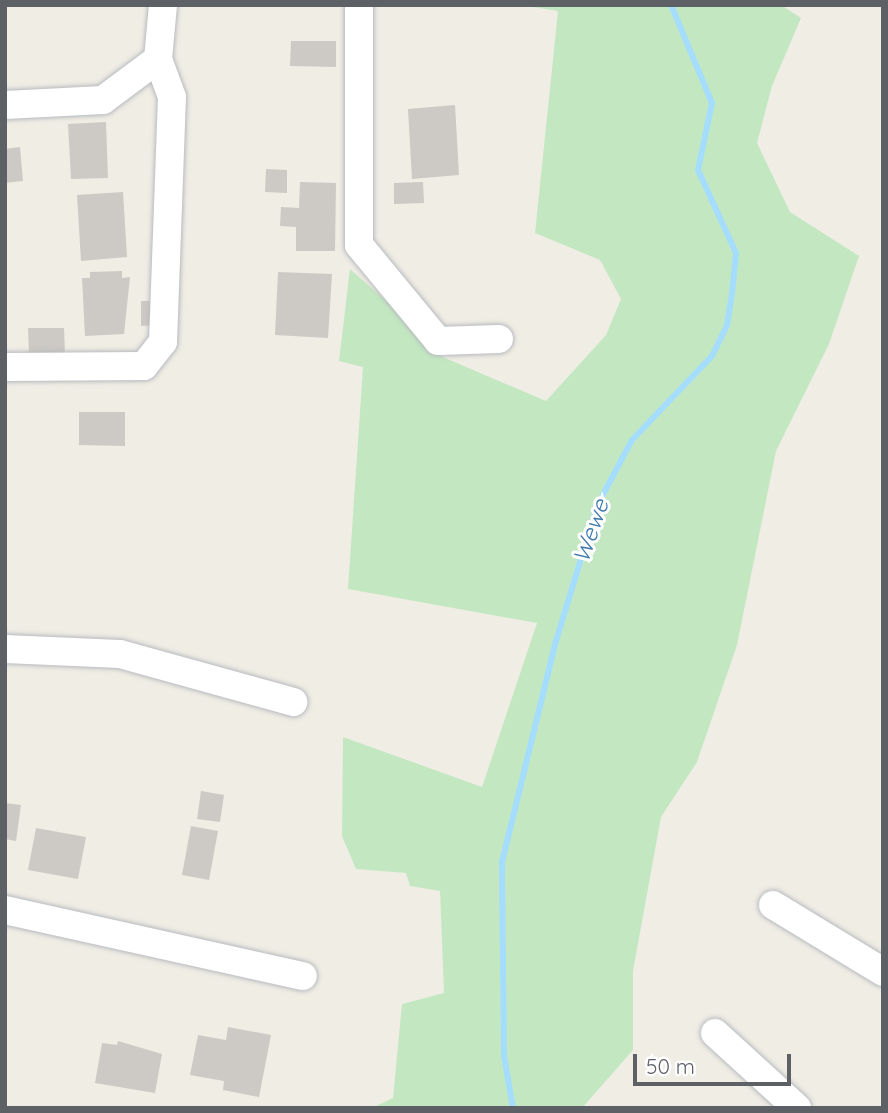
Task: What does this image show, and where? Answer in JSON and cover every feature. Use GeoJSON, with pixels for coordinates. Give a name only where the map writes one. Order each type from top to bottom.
{"type":"FeatureCollection","features":[{"type":"Feature","properties":{"kind":"street"},"geometry":{"type":"LineString","coordinates":[[5,367],[144,366],[154,359],[163,342],[172,97],[158,59],[163,5]]}},
{"type":"Feature","properties":{"kind":"street"},"geometry":{"type":"LineString","coordinates":[[359,5],[359,245],[438,341],[499,339]]}},
{"type":"Feature","properties":{"kind":"street"},"geometry":{"type":"LineString","coordinates":[[5,105],[103,100],[158,59]]}},
{"type":"Feature","properties":{"kind":"street"},"geometry":{"type":"LineString","coordinates":[[5,649],[120,654],[293,702]]}},
{"type":"Feature","properties":{"kind":"street"},"geometry":{"type":"LineString","coordinates":[[773,905],[883,972]]}},
{"type":"Feature","properties":{"kind":"street"},"geometry":{"type":"LineString","coordinates":[[5,910],[303,976]]}},
{"type":"Feature","properties":{"kind":"street"},"geometry":{"type":"LineString","coordinates":[[715,1033],[797,1108]]}},
{"type":"Feature","properties":{"kind":"green space"},"geometry":{"type":"Polygon","coordinates":[[[520,5],[781,5],[801,18],[772,86],[757,143],[790,212],[859,256],[829,344],[776,451],[737,645],[697,762],[661,817],[633,971],[633,1050],[582,1108],[372,1108],[393,1098],[402,1004],[444,993],[440,891],[410,886],[406,873],[356,869],[342,836],[343,737],[482,787],[537,623],[348,589],[363,367],[339,361],[350,269],[392,306],[431,352],[546,401],[606,335],[621,299],[600,260],[535,233],[558,11],[520,5]]]}},
{"type":"Feature","properties":{"kind":"building"},"geometry":{"type":"Polygon","coordinates":[[[291,41],[336,41],[336,67],[290,66],[291,41]]]}},
{"type":"Feature","properties":{"kind":"building"},"geometry":{"type":"Polygon","coordinates":[[[455,105],[459,175],[412,179],[408,109],[455,105]]]}},
{"type":"Feature","properties":{"kind":"building"},"geometry":{"type":"Polygon","coordinates":[[[106,122],[108,178],[71,179],[68,124],[106,122]]]}},
{"type":"Feature","properties":{"kind":"building"},"geometry":{"type":"Polygon","coordinates":[[[20,147],[23,181],[5,183],[5,149],[20,147]]]}},
{"type":"Feature","properties":{"kind":"building"},"geometry":{"type":"Polygon","coordinates":[[[266,169],[287,170],[287,193],[265,192],[266,169]]]}},
{"type":"Feature","properties":{"kind":"building"},"geometry":{"type":"Polygon","coordinates":[[[300,182],[336,183],[335,251],[296,251],[296,227],[280,226],[281,207],[299,208],[300,182]]]}},
{"type":"Feature","properties":{"kind":"building"},"geometry":{"type":"Polygon","coordinates":[[[423,182],[424,203],[394,204],[394,183],[423,182]]]}},
{"type":"Feature","properties":{"kind":"building"},"geometry":{"type":"Polygon","coordinates":[[[123,192],[127,257],[81,261],[77,195],[123,192]]]}},
{"type":"Feature","properties":{"kind":"building"},"geometry":{"type":"Polygon","coordinates":[[[122,271],[122,278],[130,277],[124,334],[85,336],[82,278],[90,278],[90,272],[122,271]]]}},
{"type":"Feature","properties":{"kind":"building"},"geometry":{"type":"Polygon","coordinates":[[[278,272],[332,274],[328,338],[275,335],[278,272]]]}},
{"type":"Feature","properties":{"kind":"building"},"geometry":{"type":"Polygon","coordinates":[[[141,301],[153,301],[153,325],[141,326],[141,301]]]}},
{"type":"Feature","properties":{"kind":"building"},"geometry":{"type":"Polygon","coordinates":[[[28,328],[64,328],[65,355],[29,355],[28,328]]]}},
{"type":"Feature","properties":{"kind":"building"},"geometry":{"type":"Polygon","coordinates":[[[79,412],[125,412],[125,446],[79,445],[79,412]]]}},
{"type":"Feature","properties":{"kind":"building"},"geometry":{"type":"Polygon","coordinates":[[[201,791],[224,795],[220,822],[197,819],[201,791]]]}},
{"type":"Feature","properties":{"kind":"building"},"geometry":{"type":"Polygon","coordinates":[[[5,803],[21,805],[16,841],[5,839],[5,803]]]}},
{"type":"Feature","properties":{"kind":"building"},"geometry":{"type":"Polygon","coordinates":[[[191,826],[218,831],[209,880],[182,875],[191,826]]]}},
{"type":"Feature","properties":{"kind":"building"},"geometry":{"type":"Polygon","coordinates":[[[36,828],[86,837],[78,879],[28,870],[36,828]]]}},
{"type":"Feature","properties":{"kind":"building"},"geometry":{"type":"Polygon","coordinates":[[[228,1027],[271,1035],[259,1097],[223,1090],[224,1081],[190,1075],[198,1035],[226,1040],[228,1027]]]}},
{"type":"Feature","properties":{"kind":"building"},"geometry":{"type":"Polygon","coordinates":[[[118,1041],[162,1054],[155,1093],[95,1083],[102,1043],[117,1045],[118,1041]]]}},
{"type":"Feature","properties":{"kind":"waterway","name":"Wewe"},"geometry":{"type":"LineString","coordinates":[[513,1108],[504,1056],[502,862],[556,641],[597,506],[632,440],[712,356],[727,325],[732,294],[736,253],[698,170],[712,103],[671,5]]}}]}
